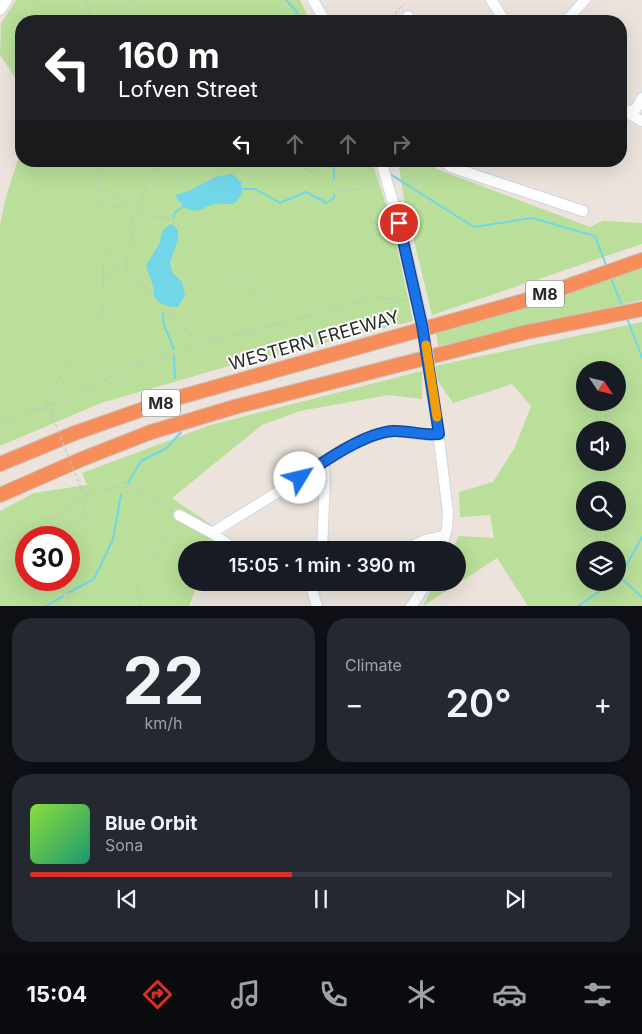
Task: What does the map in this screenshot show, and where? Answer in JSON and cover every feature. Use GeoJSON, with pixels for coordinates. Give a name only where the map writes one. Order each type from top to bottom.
{"type":"FeatureCollection","features":[{"type":"Feature","properties":{"kind":"highway","name":"WESTERN FREEWAY"},"geometry":{"type":"LineString","coordinates":[[0,464],[75,433],[166,401],[534,298],[642,260]]}},
{"type":"Feature","properties":{"kind":"highway","name":"M8"},"geometry":{"type":"LineString","coordinates":[[0,495],[82,459],[151,432],[238,406],[527,332],[642,309]]}},
{"type":"Feature","properties":{"kind":"street"},"geometry":{"type":"LineString","coordinates":[[0,10],[7,0]]}},
{"type":"Feature","properties":{"kind":"street"},"geometry":{"type":"LineString","coordinates":[[313,0],[322,15]]}},
{"type":"Feature","properties":{"kind":"street"},"geometry":{"type":"LineString","coordinates":[[491,0],[501,15]]}},
{"type":"Feature","properties":{"kind":"street"},"geometry":{"type":"LineString","coordinates":[[571,15],[585,0]]}},
{"type":"Feature","properties":{"kind":"street"},"geometry":{"type":"LineString","coordinates":[[627,110],[636,109],[642,98]]}},
{"type":"Feature","properties":{"kind":"street"},"geometry":{"type":"LineString","coordinates":[[627,113],[642,121]]}},
{"type":"Feature","properties":{"kind":"street"},"geometry":{"type":"LineString","coordinates":[[383,167],[403,237],[420,311],[432,382],[448,512],[444,541]]}},
{"type":"Feature","properties":{"kind":"street"},"geometry":{"type":"LineString","coordinates":[[452,167],[583,211]]}},
{"type":"Feature","properties":{"kind":"street"},"geometry":{"type":"LineString","coordinates":[[212,533],[290,485],[323,462],[371,436],[398,431],[427,435],[439,434]]}},
{"type":"Feature","properties":{"kind":"street"},"geometry":{"type":"LineString","coordinates":[[322,541],[325,478],[323,462]]}},
{"type":"Feature","properties":{"kind":"street"},"geometry":{"type":"LineString","coordinates":[[179,515],[223,541]]}},
{"type":"Feature","properties":{"kind":"street"},"geometry":{"type":"LineString","coordinates":[[423,541],[445,536]]}},
{"type":"Feature","properties":{"kind":"street"},"geometry":{"type":"LineString","coordinates":[[313,591],[317,606]]}},
{"type":"Feature","properties":{"kind":"street"},"geometry":{"type":"LineString","coordinates":[[411,606],[422,591]]}},
{"type":"Feature","properties":{"kind":"path"},"geometry":{"type":"LineString","coordinates":[[86,0],[90,15]]}},
{"type":"Feature","properties":{"kind":"path"},"geometry":{"type":"LineString","coordinates":[[123,15],[132,0]]}},
{"type":"Feature","properties":{"kind":"path"},"geometry":{"type":"LineString","coordinates":[[396,15],[397,10],[404,5]]}},
{"type":"Feature","properties":{"kind":"path"},"geometry":{"type":"LineString","coordinates":[[0,48],[15,67]]}},
{"type":"Feature","properties":{"kind":"path"},"geometry":{"type":"LineString","coordinates":[[98,167],[99,190],[94,197],[99,207],[112,208],[124,203]]}},
{"type":"Feature","properties":{"kind":"path"},"geometry":{"type":"LineString","coordinates":[[44,408],[53,389],[102,312],[104,302],[103,261],[113,242],[130,226],[149,179],[156,167]]}},
{"type":"Feature","properties":{"kind":"path"},"geometry":{"type":"LineString","coordinates":[[302,167],[340,191],[356,209],[377,226],[396,237],[403,237]]}},
{"type":"Feature","properties":{"kind":"path"},"geometry":{"type":"LineString","coordinates":[[340,191],[360,189],[386,177]]}},
{"type":"Feature","properties":{"kind":"path"},"geometry":{"type":"LineString","coordinates":[[99,190],[115,196],[149,216],[165,217],[191,234],[246,288],[262,298],[269,307],[286,320]]}},
{"type":"Feature","properties":{"kind":"path"},"geometry":{"type":"LineString","coordinates":[[103,280],[133,250],[134,242],[130,226]]}},
{"type":"Feature","properties":{"kind":"path"},"geometry":{"type":"LineString","coordinates":[[128,257],[126,269],[147,288],[164,311],[173,315],[181,322],[198,345]]}},
{"type":"Feature","properties":{"kind":"path"},"geometry":{"type":"LineString","coordinates":[[45,405],[60,404],[80,391],[130,369],[198,345],[286,320],[346,306],[371,297],[403,300],[417,299]]}},
{"type":"Feature","properties":{"kind":"path"},"geometry":{"type":"LineString","coordinates":[[0,422],[40,408],[52,411],[51,413],[85,494],[85,512],[78,526]]}},
{"type":"Feature","properties":{"kind":"path"},"geometry":{"type":"LineString","coordinates":[[0,546],[43,525],[85,494],[118,487],[143,494],[179,515],[137,585],[140,606]]}},
{"type":"Feature","properties":{"kind":"path"},"geometry":{"type":"LineString","coordinates":[[64,526],[85,512]]}},
{"type":"Feature","properties":{"kind":"path"},"geometry":{"type":"LineString","coordinates":[[0,574],[15,564]]}},
{"type":"Feature","properties":{"kind":"path"},"geometry":{"type":"LineString","coordinates":[[63,591],[70,606]]}},
{"type":"Feature","properties":{"kind":"green space"},"geometry":{"type":"Polygon","coordinates":[[[16,0],[300,0],[307,15],[15,15],[15,77],[0,55],[1,23],[16,0]]]}},
{"type":"Feature","properties":{"kind":"green space"},"geometry":{"type":"Polygon","coordinates":[[[16,167],[374,167],[392,224],[413,321],[229,366],[101,403],[0,446],[0,226],[5,200],[16,167]]]}},
{"type":"Feature","properties":{"kind":"green space"},"geometry":{"type":"Polygon","coordinates":[[[399,167],[434,167],[590,227],[603,221],[642,223],[642,244],[432,315],[404,199],[399,167]]]}},
{"type":"Feature","properties":{"kind":"green space"},"geometry":{"type":"Polygon","coordinates":[[[642,267],[642,300],[438,346],[436,333],[642,267]]]}},
{"type":"Feature","properties":{"kind":"green space"},"geometry":{"type":"Polygon","coordinates":[[[642,322],[642,606],[528,606],[497,558],[466,578],[466,541],[456,541],[459,536],[494,538],[490,515],[460,517],[459,492],[493,482],[515,447],[531,406],[512,384],[453,403],[436,378],[435,366],[642,322]]]}},
{"type":"Feature","properties":{"kind":"green space"},"geometry":{"type":"Polygon","coordinates":[[[422,371],[422,399],[389,395],[300,411],[262,425],[172,498],[210,524],[215,539],[214,541],[178,541],[178,591],[195,591],[189,606],[0,606],[0,511],[34,493],[87,485],[82,473],[211,425],[422,371]]]}},
{"type":"Feature","properties":{"kind":"green space"},"geometry":{"type":"Polygon","coordinates":[[[431,591],[446,591],[423,606],[431,591]]]}},
{"type":"Feature","properties":{"kind":"water"},"geometry":{"type":"Polygon","coordinates":[[[232,174],[241,182],[242,194],[234,204],[214,204],[196,211],[188,209],[179,202],[175,195],[191,190],[215,177],[232,174]]]}},
{"type":"Feature","properties":{"kind":"water"},"geometry":{"type":"Polygon","coordinates":[[[171,224],[178,229],[178,239],[170,262],[172,272],[182,282],[185,295],[178,307],[167,306],[158,301],[154,294],[146,266],[160,242],[162,231],[171,224]]]}},
{"type":"Feature","properties":{"kind":"waterway"},"geometry":{"type":"LineString","coordinates":[[286,0],[298,15]]}},
{"type":"Feature","properties":{"kind":"waterway"},"geometry":{"type":"LineString","coordinates":[[334,167],[334,178]]}},
{"type":"Feature","properties":{"kind":"waterway"},"geometry":{"type":"LineString","coordinates":[[390,174],[474,227],[532,218],[595,236],[606,265]]}},
{"type":"Feature","properties":{"kind":"waterway"},"geometry":{"type":"LineString","coordinates":[[239,189],[255,189],[280,203],[306,192],[327,203],[334,198],[334,195]]}},
{"type":"Feature","properties":{"kind":"waterway"},"geometry":{"type":"LineString","coordinates":[[174,217],[175,212],[186,205]]}},
{"type":"Feature","properties":{"kind":"waterway"},"geometry":{"type":"LineString","coordinates":[[611,278],[622,306]]}},
{"type":"Feature","properties":{"kind":"waterway"},"geometry":{"type":"LineString","coordinates":[[163,313],[164,325],[174,349]]}},
{"type":"Feature","properties":{"kind":"waterway"},"geometry":{"type":"LineString","coordinates":[[627,318],[642,357]]}},
{"type":"Feature","properties":{"kind":"waterway"},"geometry":{"type":"LineString","coordinates":[[174,356],[175,378]]}},
{"type":"Feature","properties":{"kind":"waterway"},"geometry":{"type":"LineString","coordinates":[[128,483],[141,461],[167,448],[181,432]]}},
{"type":"Feature","properties":{"kind":"waterway"},"geometry":{"type":"LineString","coordinates":[[68,593],[94,579],[113,539],[121,495]]}},
{"type":"Feature","properties":{"kind":"waterway"},"geometry":{"type":"LineString","coordinates":[[642,537],[620,577],[642,597]]}},
{"type":"Feature","properties":{"kind":"waterway"},"geometry":{"type":"LineString","coordinates":[[578,606],[600,591]]}},
{"type":"Feature","properties":{"kind":"waterway"},"geometry":{"type":"LineString","coordinates":[[47,606],[63,596]]}},
{"type":"Feature","properties":{"kind":"slow traffic"},"geometry":{"type":"LineString","coordinates":[[426,345],[437,417]]}},
{"type":"Feature","properties":{"kind":"route"},"geometry":{"type":"LineString","coordinates":[[300,478],[323,462],[375,434],[394,431],[427,435],[439,434],[422,325],[399,223]]}}]}
